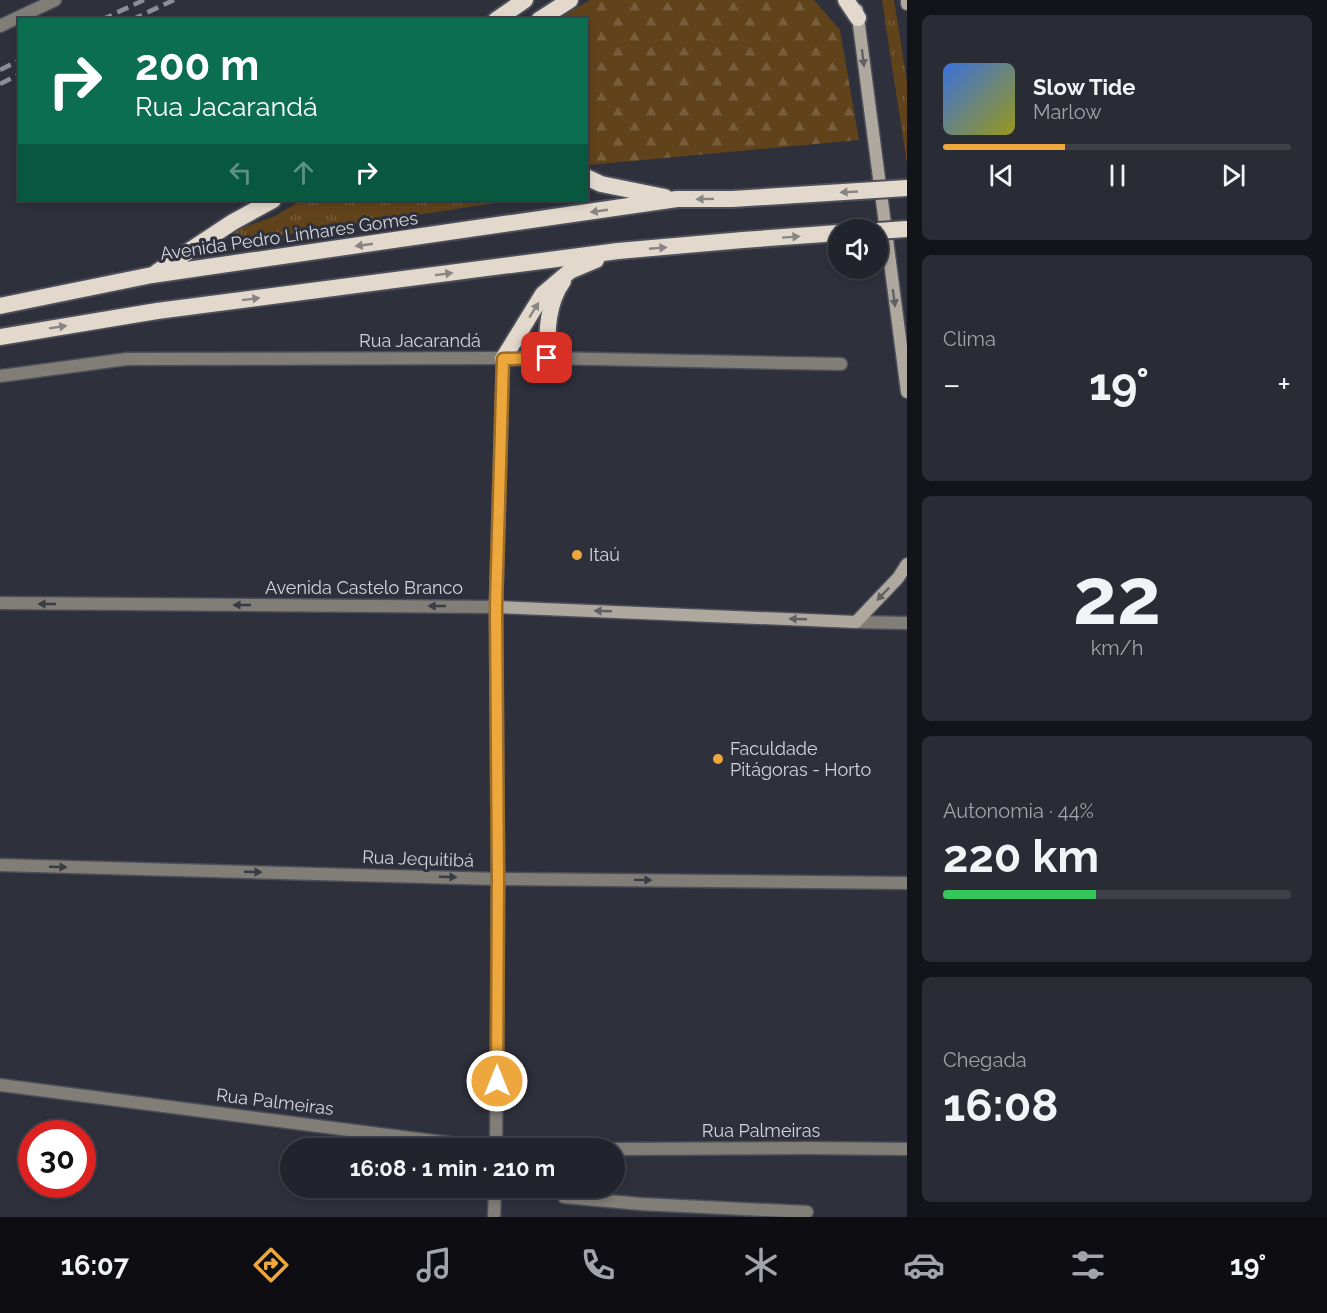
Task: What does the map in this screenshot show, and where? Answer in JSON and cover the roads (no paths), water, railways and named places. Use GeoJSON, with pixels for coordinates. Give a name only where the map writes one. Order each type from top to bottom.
{"type":"FeatureCollection","features":[{"type":"Feature","properties":{"kind":"highway"},"geometry":{"type":"LineString","coordinates":[[499,18],[525,0]]}},
{"type":"Feature","properties":{"kind":"highway"},"geometry":{"type":"LineString","coordinates":[[542,18],[570,0]]}},
{"type":"Feature","properties":{"kind":"highway"},"geometry":{"type":"LineString","coordinates":[[846,0],[858,18]]}},
{"type":"Feature","properties":{"kind":"highway"},"geometry":{"type":"LineString","coordinates":[[588,178],[601,184],[677,199]]}},
{"type":"Feature","properties":{"kind":"highway","name":"Avenida Pedro Linhares Gomes"},"geometry":{"type":"LineString","coordinates":[[0,306],[152,275],[677,199],[732,199],[907,188]]}},
{"type":"Feature","properties":{"kind":"highway"},"geometry":{"type":"LineString","coordinates":[[152,275],[233,222],[271,201]]}},
{"type":"Feature","properties":{"kind":"highway"},"geometry":{"type":"LineString","coordinates":[[888,230],[907,229]]}},
{"type":"Feature","properties":{"kind":"highway"},"geometry":{"type":"LineString","coordinates":[[0,337],[157,311],[618,252],[828,234]]}},
{"type":"Feature","properties":{"kind":"highway"},"geometry":{"type":"LineString","coordinates":[[503,359],[543,294],[570,271],[618,252]]}},
{"type":"Feature","properties":{"kind":"highway"},"geometry":{"type":"LineString","coordinates":[[547,358],[547,325],[550,313],[557,290],[570,271]]}},
{"type":"Feature","properties":{"kind":"main road"},"geometry":{"type":"LineString","coordinates":[[855,0],[907,392]]}},
{"type":"Feature","properties":{"kind":"main road"},"geometry":{"type":"LineString","coordinates":[[496,606],[503,359]]}},
{"type":"Feature","properties":{"kind":"main road"},"geometry":{"type":"LineString","coordinates":[[856,622],[898,578],[907,564]]}},
{"type":"Feature","properties":{"kind":"main road","name":"Avenida Castelo Branco"},"geometry":{"type":"LineString","coordinates":[[496,606],[856,622]]}},
{"type":"Feature","properties":{"kind":"street"},"geometry":{"type":"LineString","coordinates":[[0,26],[51,2]]}},
{"type":"Feature","properties":{"kind":"street","name":"Rua Jacarandá"},"geometry":{"type":"LineString","coordinates":[[0,376],[127,359],[547,358],[841,364]]}},
{"type":"Feature","properties":{"kind":"street","name":"Avenida Castelo Branco"},"geometry":{"type":"LineString","coordinates":[[0,603],[496,606]]}},
{"type":"Feature","properties":{"kind":"street"},"geometry":{"type":"LineString","coordinates":[[496,606],[498,879],[496,1138]]}},
{"type":"Feature","properties":{"kind":"street","name":"Avenida Castelo Branco"},"geometry":{"type":"LineString","coordinates":[[856,622],[907,623]]}},
{"type":"Feature","properties":{"kind":"street","name":"Rua Jequitibá"},"geometry":{"type":"LineString","coordinates":[[0,865],[498,879],[907,883]]}},
{"type":"Feature","properties":{"kind":"street","name":"Rua Palmeiras"},"geometry":{"type":"LineString","coordinates":[[0,1085],[411,1138]]}},
{"type":"Feature","properties":{"kind":"street","name":"Rua Palmeiras"},"geometry":{"type":"LineString","coordinates":[[625,1149],[907,1149]]}},
{"type":"Feature","properties":{"kind":"street"},"geometry":{"type":"LineString","coordinates":[[494,1217],[495,1198]]}},
{"type":"Feature","properties":{"kind":"street"},"geometry":{"type":"LineString","coordinates":[[575,1198],[642,1204],[807,1212]]}},
{"type":"Feature","properties":{"kind":"railway"},"geometry":{"type":"LineString","coordinates":[[105,18],[144,0]]}},
{"type":"Feature","properties":{"kind":"railway"},"geometry":{"type":"LineString","coordinates":[[135,18],[174,0]]}},
{"type":"Feature","properties":{"kind":"railway"},"geometry":{"type":"LineString","coordinates":[[0,70],[18,61]]}},
{"type":"Feature","properties":{"kind":"railway"},"geometry":{"type":"LineString","coordinates":[[0,84],[18,75]]}},
{"type":"Feature","properties":{"kind":"place","name":"Itaú"},"geometry":{"type":"Point","coordinates":[577,555]}},
{"type":"Feature","properties":{"kind":"place","name":"Faculdade Pitágoras - Horto"},"geometry":{"type":"Point","coordinates":[718,759]}}]}
